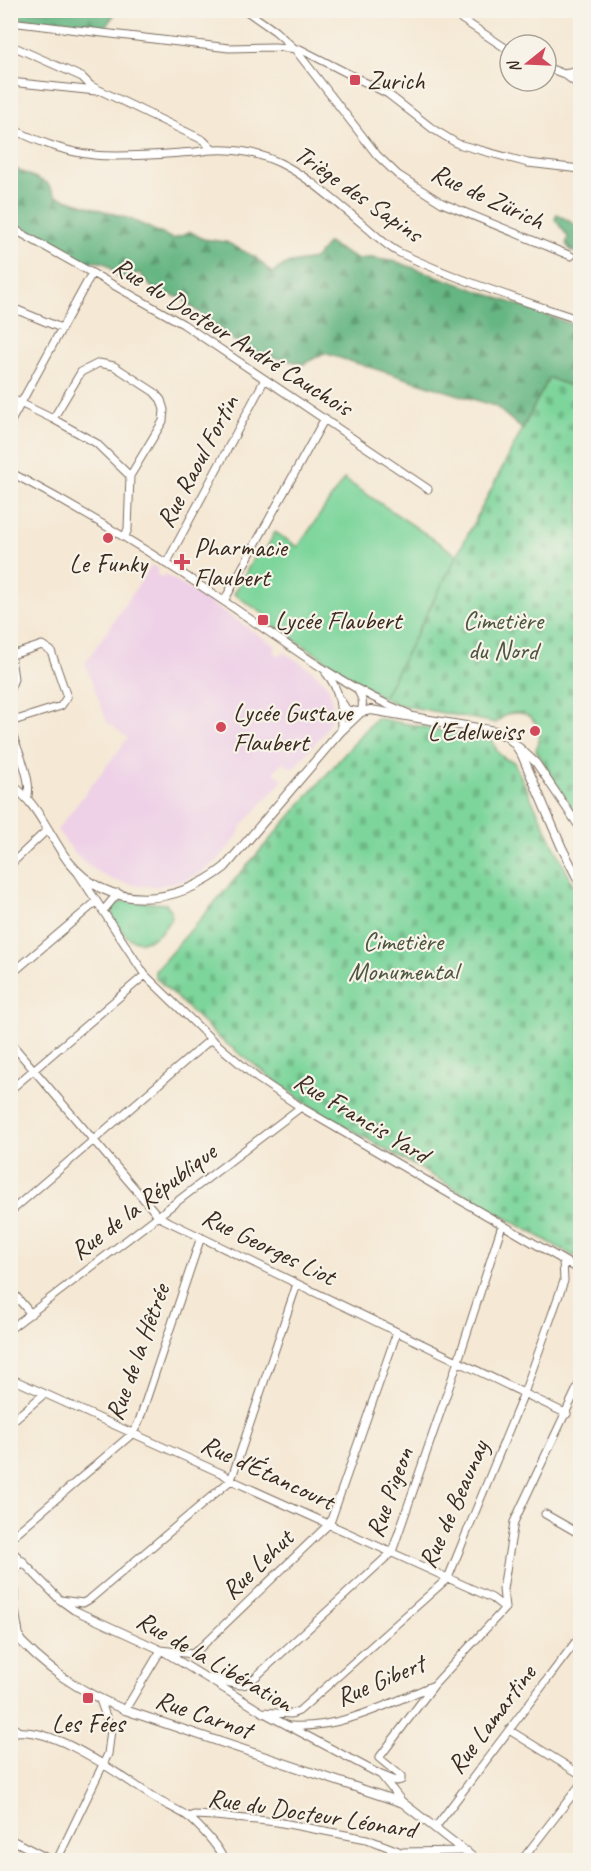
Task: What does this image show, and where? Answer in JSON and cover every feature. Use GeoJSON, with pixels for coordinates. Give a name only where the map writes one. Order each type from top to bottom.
{"type":"FeatureCollection","features":[{"type":"Feature","properties":{"kind":"street","name":"Rue de Zürich"},"geometry":{"type":"LineString","coordinates":[[246,10],[294,48],[377,155],[398,175],[442,203],[571,256]]}},
{"type":"Feature","properties":{"kind":"street"},"geometry":{"type":"LineString","coordinates":[[448,10],[498,43]]}},
{"type":"Feature","properties":{"kind":"street"},"geometry":{"type":"LineString","coordinates":[[10,22],[229,48],[294,48],[318,56],[388,94],[433,129],[458,144],[519,161],[580,170]]}},
{"type":"Feature","properties":{"kind":"street"},"geometry":{"type":"LineString","coordinates":[[10,45],[82,77],[101,92],[202,140],[212,149]]}},
{"type":"Feature","properties":{"kind":"street"},"geometry":{"type":"LineString","coordinates":[[564,74],[580,71]]}},
{"type":"Feature","properties":{"kind":"street"},"geometry":{"type":"LineString","coordinates":[[558,72],[580,86]]}},
{"type":"Feature","properties":{"kind":"street"},"geometry":{"type":"LineString","coordinates":[[10,82],[101,92]]}},
{"type":"Feature","properties":{"kind":"street","name":"Triège des Sapins"},"geometry":{"type":"LineString","coordinates":[[10,128],[55,147],[95,156],[195,152],[212,149],[244,150],[273,159],[300,174],[398,252],[580,320]]}},
{"type":"Feature","properties":{"kind":"street","name":"Rue du Docteur André Cauchois"},"geometry":{"type":"LineString","coordinates":[[10,227],[183,324],[428,489]]}},
{"type":"Feature","properties":{"kind":"street"},"geometry":{"type":"LineString","coordinates":[[10,423],[92,273]]}},
{"type":"Feature","properties":{"kind":"street"},"geometry":{"type":"LineString","coordinates":[[10,307],[61,328]]}},
{"type":"Feature","properties":{"kind":"street"},"geometry":{"type":"LineString","coordinates":[[53,419],[81,372],[99,363],[114,366],[154,392],[161,400],[164,410],[163,421],[130,476],[128,529],[125,536]]}},
{"type":"Feature","properties":{"kind":"street","name":"Rue Raoul Fortin"},"geometry":{"type":"LineString","coordinates":[[166,564],[265,379]]}},
{"type":"Feature","properties":{"kind":"street"},"geometry":{"type":"LineString","coordinates":[[10,398],[96,443],[130,476]]}},
{"type":"Feature","properties":{"kind":"street"},"geometry":{"type":"LineString","coordinates":[[224,601],[325,418]]}},
{"type":"Feature","properties":{"kind":"street"},"geometry":{"type":"LineString","coordinates":[[10,472],[125,536],[320,667],[379,702],[419,718]]}},
{"type":"Feature","properties":{"kind":"street"},"geometry":{"type":"LineString","coordinates":[[10,689],[14,679],[11,653],[42,645],[51,651],[67,697],[61,706],[10,722]]}},
{"type":"Feature","properties":{"kind":"street"},"geometry":{"type":"LineString","coordinates":[[320,667],[334,685],[347,710],[361,712],[371,710],[495,731],[514,743],[536,763],[580,828]]}},
{"type":"Feature","properties":{"kind":"street"},"geometry":{"type":"LineString","coordinates":[[10,784],[27,799],[75,868],[97,885],[140,898],[160,897],[184,891],[211,878],[225,867],[341,731],[361,712],[362,698],[355,687]]}},
{"type":"Feature","properties":{"kind":"street"},"geometry":{"type":"LineString","coordinates":[[340,699],[341,731]]}},
{"type":"Feature","properties":{"kind":"street"},"geometry":{"type":"LineString","coordinates":[[10,729],[27,776],[29,793],[27,799]]}},
{"type":"Feature","properties":{"kind":"street"},"geometry":{"type":"LineString","coordinates":[[514,743],[528,768],[562,848],[580,883]]}},
{"type":"Feature","properties":{"kind":"street"},"geometry":{"type":"LineString","coordinates":[[10,865],[48,829]]}},
{"type":"Feature","properties":{"kind":"street","name":"Rue Francis Yard"},"geometry":{"type":"LineString","coordinates":[[75,868],[143,974],[211,1039],[257,1078],[301,1107],[580,1270]]}},
{"type":"Feature","properties":{"kind":"street"},"geometry":{"type":"LineString","coordinates":[[10,975],[94,900],[97,885]]}},
{"type":"Feature","properties":{"kind":"street"},"geometry":{"type":"LineString","coordinates":[[103,911],[118,893]]}},
{"type":"Feature","properties":{"kind":"street"},"geometry":{"type":"LineString","coordinates":[[10,1090],[143,974]]}},
{"type":"Feature","properties":{"kind":"street"},"geometry":{"type":"LineString","coordinates":[[10,1212],[211,1039]]}},
{"type":"Feature","properties":{"kind":"street","name":"Rue Georges Liot"},"geometry":{"type":"LineString","coordinates":[[10,1042],[159,1217],[567,1414]]}},
{"type":"Feature","properties":{"kind":"street","name":"Rue de la République"},"geometry":{"type":"LineString","coordinates":[[10,1329],[301,1107]]}},
{"type":"Feature","properties":{"kind":"street","name":"Rue Pigeon"},"geometry":{"type":"LineString","coordinates":[[208,1678],[221,1679],[240,1686],[249,1683],[392,1552],[502,1225]]}},
{"type":"Feature","properties":{"kind":"street","name":"Rue de la Hêtrée"},"geometry":{"type":"LineString","coordinates":[[10,1532],[14,1535],[132,1434],[138,1424],[201,1237]]}},
{"type":"Feature","properties":{"kind":"street","name":"Rue de Beaunay"},"geometry":{"type":"LineString","coordinates":[[262,1712],[291,1714],[299,1712],[448,1578],[524,1393],[564,1281],[563,1261]]}},
{"type":"Feature","properties":{"kind":"street"},"geometry":{"type":"LineString","coordinates":[[60,1600],[83,1603],[90,1599],[231,1480],[297,1284]]}},
{"type":"Feature","properties":{"kind":"street"},"geometry":{"type":"LineString","coordinates":[[10,1289],[30,1314]]}},
{"type":"Feature","properties":{"kind":"street","name":"Rue Lehut"},"geometry":{"type":"LineString","coordinates":[[161,1650],[192,1654],[199,1649],[330,1523],[397,1332]]}},
{"type":"Feature","properties":{"kind":"street","name":"Rue d'Étancourt"},"geometry":{"type":"LineString","coordinates":[[10,1378],[492,1598],[505,1608]]}},
{"type":"Feature","properties":{"kind":"street"},"geometry":{"type":"LineString","coordinates":[[505,1608],[503,1590],[514,1522],[536,1472],[567,1414],[580,1382]]}},
{"type":"Feature","properties":{"kind":"street"},"geometry":{"type":"LineString","coordinates":[[10,1423],[44,1394]]}},
{"type":"Feature","properties":{"kind":"street"},"geometry":{"type":"LineString","coordinates":[[545,1514],[580,1534]]}},
{"type":"Feature","properties":{"kind":"street","name":"Rue de la Libération"},"geometry":{"type":"LineString","coordinates":[[10,1549],[60,1600],[74,1610],[161,1650],[262,1712],[381,1776],[403,1803]]}},
{"type":"Feature","properties":{"kind":"street"},"geometry":{"type":"LineString","coordinates":[[20,1640],[14,1605],[14,1572],[23,1562]]}},
{"type":"Feature","properties":{"kind":"street","name":"Rue Gibert"},"geometry":{"type":"LineString","coordinates":[[287,1726],[321,1725],[368,1712],[435,1685],[505,1608]]}},
{"type":"Feature","properties":{"kind":"street","name":"Rue Carnot"},"geometry":{"type":"LineString","coordinates":[[10,1629],[55,1673],[100,1700],[403,1803],[476,1860]]}},
{"type":"Feature","properties":{"kind":"street","name":"Rue Lamartine"},"geometry":{"type":"LineString","coordinates":[[435,1828],[580,1636]]}},
{"type":"Feature","properties":{"kind":"street"},"geometry":{"type":"LineString","coordinates":[[124,1710],[161,1650]]}},
{"type":"Feature","properties":{"kind":"street"},"geometry":{"type":"LineString","coordinates":[[381,1776],[396,1781],[401,1780],[401,1776],[379,1758],[435,1685]]}},
{"type":"Feature","properties":{"kind":"street"},"geometry":{"type":"LineString","coordinates":[[57,1860],[108,1754],[111,1730],[100,1700]]}},
{"type":"Feature","properties":{"kind":"street"},"geometry":{"type":"LineString","coordinates":[[10,1725],[14,1732],[59,1741],[104,1764],[157,1799],[188,1816],[208,1836],[224,1860]]}},
{"type":"Feature","properties":{"kind":"street"},"geometry":{"type":"LineString","coordinates":[[509,1730],[580,1774]]}},
{"type":"Feature","properties":{"kind":"street"},"geometry":{"type":"LineString","coordinates":[[522,1860],[580,1785]]}},
{"type":"Feature","properties":{"kind":"street","name":"Rue du Docteur Léonard"},"geometry":{"type":"LineString","coordinates":[[188,1816],[215,1816],[277,1822],[367,1839],[401,1852],[467,1851]]}},
{"type":"Feature","properties":{"kind":"street"},"geometry":{"type":"LineString","coordinates":[[10,1839],[51,1860]]}},
{"type":"Feature","properties":{"kind":"shaded area","name":"Lycée Gustave Flaubert"},"geometry":{"type":"Polygon","coordinates":[[[152,565],[159,570],[156,574],[163,578],[165,574],[276,646],[274,652],[279,656],[284,652],[312,670],[330,690],[334,712],[324,733],[293,769],[282,762],[274,772],[283,780],[241,827],[238,836],[216,862],[183,881],[156,886],[139,886],[113,880],[88,866],[57,830],[128,738],[107,722],[85,663],[152,565]]]}},
{"type":"Feature","properties":{"kind":"green space"},"geometry":{"type":"Polygon","coordinates":[[[10,11],[117,11],[103,30],[11,19],[10,11]]]}},
{"type":"Feature","properties":{"kind":"green space"},"geometry":{"type":"Polygon","coordinates":[[[11,167],[47,183],[56,196],[130,219],[173,239],[191,232],[203,239],[226,242],[255,257],[272,273],[286,264],[314,259],[328,243],[356,259],[371,258],[397,262],[580,327],[580,390],[549,378],[522,429],[495,406],[324,353],[304,364],[247,351],[181,298],[153,289],[140,273],[119,278],[104,263],[84,262],[11,221],[11,167]]]}},
{"type":"Feature","properties":{"kind":"green space"},"geometry":{"type":"Polygon","coordinates":[[[557,214],[579,227],[576,235],[580,236],[580,254],[571,251],[566,244],[568,237],[555,219],[557,214]]]}},
{"type":"Feature","properties":{"kind":"green space","name":"Cimetière du Nord"},"geometry":{"type":"Polygon","coordinates":[[[549,378],[580,390],[580,822],[536,750],[539,730],[529,717],[522,713],[513,713],[504,716],[496,723],[396,704],[383,698],[549,378]]]}},
{"type":"Feature","properties":{"kind":"green space"},"geometry":{"type":"Polygon","coordinates":[[[344,479],[457,555],[383,698],[271,624],[271,619],[234,594],[259,548],[265,551],[275,532],[298,547],[344,479]]]}},
{"type":"Feature","properties":{"kind":"green space","name":"Cimetière Monumental"},"geometry":{"type":"Polygon","coordinates":[[[376,718],[492,740],[495,748],[505,759],[513,761],[580,899],[580,1246],[575,1257],[308,1105],[220,1039],[155,977],[155,971],[376,718]]]}},
{"type":"Feature","properties":{"kind":"green space"},"geometry":{"type":"Polygon","coordinates":[[[124,901],[166,904],[171,910],[171,918],[160,933],[153,938],[146,941],[132,939],[118,926],[112,913],[115,904],[124,901]]]}},
{"type":"Feature","properties":{"kind":"place","name":"Zurich"},"geometry":{"type":"Point","coordinates":[355,80]}},
{"type":"Feature","properties":{"kind":"place","name":"Le Funky"},"geometry":{"type":"Point","coordinates":[108,538]}},
{"type":"Feature","properties":{"kind":"place","name":"Pharmacie Flaubert"},"geometry":{"type":"Point","coordinates":[182,562]}},
{"type":"Feature","properties":{"kind":"place","name":"Lycée Flaubert"},"geometry":{"type":"Point","coordinates":[263,620]}},
{"type":"Feature","properties":{"kind":"place","name":"Lycée Gustave Flaubert"},"geometry":{"type":"Point","coordinates":[221,727]}},
{"type":"Feature","properties":{"kind":"place","name":"L'Edelweiss"},"geometry":{"type":"Point","coordinates":[535,731]}},
{"type":"Feature","properties":{"kind":"place","name":"Les Fées"},"geometry":{"type":"Point","coordinates":[88,1698]}}]}
